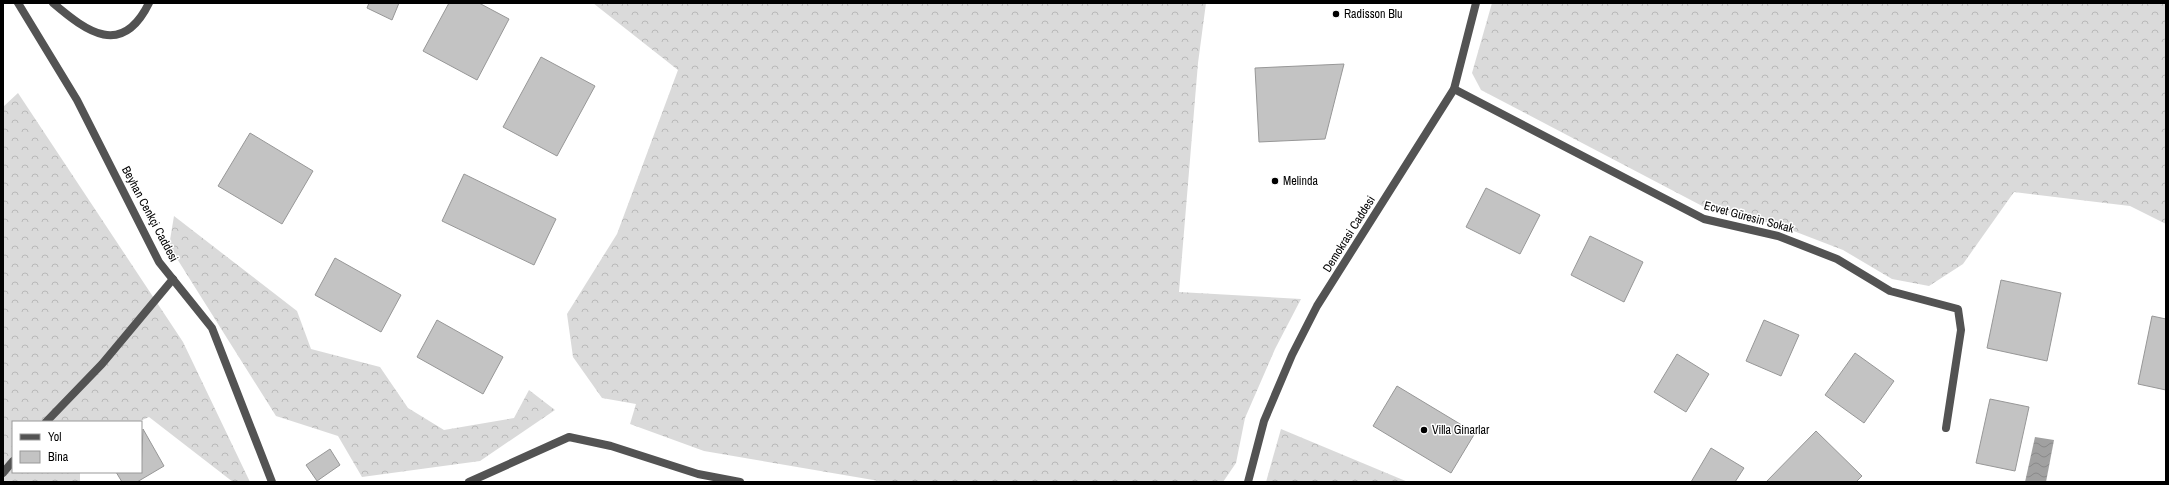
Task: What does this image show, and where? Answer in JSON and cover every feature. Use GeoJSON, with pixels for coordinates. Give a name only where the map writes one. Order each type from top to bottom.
{"type":"FeatureCollection","features":[{"type":"Feature","properties":{"kind":"street","name":"Beyhan Cenkçi Caddesi"},"geometry":{"type":"LineString","coordinates":[[18,3],[77,100],[159,262],[212,328],[272,482]]}},
{"type":"Feature","properties":{"kind":"street"},"geometry":{"type":"LineString","coordinates":[[53,3],[73,20],[95,33],[114,36],[131,28],[144,13],[149,3]]}},
{"type":"Feature","properties":{"kind":"street","name":"Demokrasi Caddesi"},"geometry":{"type":"LineString","coordinates":[[1248,482],[1264,420],[1292,355],[1317,306],[1454,89],[1476,3]]}},
{"type":"Feature","properties":{"kind":"street","name":"Ecvet Güresin Sokak"},"geometry":{"type":"LineString","coordinates":[[1454,89],[1704,219],[1778,236],[1838,259],[1890,291],[1958,309],[1961,330],[1946,428]]}},
{"type":"Feature","properties":{"kind":"street"},"geometry":{"type":"LineString","coordinates":[[47,421],[102,364],[173,279]]}},
{"type":"Feature","properties":{"kind":"street"},"geometry":{"type":"LineString","coordinates":[[469,482],[569,437],[611,446],[698,474],[740,482]]}},
{"type":"Feature","properties":{"kind":"street"},"geometry":{"type":"LineString","coordinates":[[3,474],[12,462]]}},
{"type":"Feature","properties":{"kind":"green space"},"geometry":{"type":"Polygon","coordinates":[[[593,3],[1206,3],[1198,63],[1179,292],[1301,299],[1275,349],[1245,418],[1236,463],[1223,482],[885,482],[704,451],[630,424],[636,404],[602,398],[573,357],[567,314],[617,234],[678,70],[593,3]]]}},
{"type":"Feature","properties":{"kind":"green space"},"geometry":{"type":"Polygon","coordinates":[[[1492,3],[2166,3],[2166,224],[2130,206],[2014,192],[1963,264],[1929,286],[1892,279],[1843,250],[1778,225],[1706,208],[1481,90],[1472,73],[1492,3]]]}},
{"type":"Feature","properties":{"kind":"green space"},"geometry":{"type":"Polygon","coordinates":[[[18,93],[183,342],[250,482],[233,482],[149,417],[140,421],[12,421],[12,473],[80,473],[80,482],[3,482],[3,107],[18,93]]]}},
{"type":"Feature","properties":{"kind":"green space"},"geometry":{"type":"Polygon","coordinates":[[[174,216],[297,311],[311,349],[380,367],[408,408],[444,430],[514,418],[529,390],[555,410],[480,461],[362,477],[338,436],[276,416],[169,246],[174,216]]]}},
{"type":"Feature","properties":{"kind":"green space"},"geometry":{"type":"Polygon","coordinates":[[[1281,429],[1408,482],[1266,482],[1281,429]]]}},
{"type":"Feature","properties":{"kind":"water"},"geometry":{"type":"Polygon","coordinates":[[[2035,437],[2054,440],[2046,482],[2025,482],[2035,437]]]}},
{"type":"Feature","properties":{"kind":"building"},"geometry":{"type":"Polygon","coordinates":[[[369,3],[399,3],[392,20],[367,8],[369,3]]]}},
{"type":"Feature","properties":{"kind":"building"},"geometry":{"type":"Polygon","coordinates":[[[449,3],[479,3],[509,19],[477,80],[423,51],[449,3]]]}},
{"type":"Feature","properties":{"kind":"building"},"geometry":{"type":"Polygon","coordinates":[[[541,57],[595,86],[557,156],[503,127],[541,57]]]}},
{"type":"Feature","properties":{"kind":"building"},"geometry":{"type":"Polygon","coordinates":[[[1344,64],[1325,139],[1259,142],[1255,68],[1344,64]]]}},
{"type":"Feature","properties":{"kind":"building"},"geometry":{"type":"Polygon","coordinates":[[[250,133],[313,171],[282,224],[218,186],[250,133]]]}},
{"type":"Feature","properties":{"kind":"building"},"geometry":{"type":"Polygon","coordinates":[[[464,174],[556,219],[534,265],[442,221],[464,174]]]}},
{"type":"Feature","properties":{"kind":"building"},"geometry":{"type":"Polygon","coordinates":[[[1486,188],[1540,215],[1520,254],[1466,227],[1486,188]]]}},
{"type":"Feature","properties":{"kind":"building"},"geometry":{"type":"Polygon","coordinates":[[[1590,236],[1643,262],[1624,302],[1571,275],[1590,236]]]}},
{"type":"Feature","properties":{"kind":"building"},"geometry":{"type":"Polygon","coordinates":[[[335,258],[401,295],[381,332],[315,295],[335,258]]]}},
{"type":"Feature","properties":{"kind":"building"},"geometry":{"type":"Polygon","coordinates":[[[2001,280],[2061,293],[2047,361],[1987,348],[2001,280]]]}},
{"type":"Feature","properties":{"kind":"building"},"geometry":{"type":"Polygon","coordinates":[[[2152,316],[2166,319],[2166,390],[2138,384],[2152,316]]]}},
{"type":"Feature","properties":{"kind":"building"},"geometry":{"type":"Polygon","coordinates":[[[437,320],[503,357],[483,394],[417,357],[437,320]]]}},
{"type":"Feature","properties":{"kind":"building"},"geometry":{"type":"Polygon","coordinates":[[[1764,320],[1799,335],[1781,376],[1746,361],[1764,320]]]}},
{"type":"Feature","properties":{"kind":"building"},"geometry":{"type":"Polygon","coordinates":[[[1855,353],[1894,381],[1864,423],[1825,395],[1855,353]]]}},
{"type":"Feature","properties":{"kind":"building"},"geometry":{"type":"Polygon","coordinates":[[[1677,354],[1709,374],[1686,412],[1654,392],[1677,354]]]}},
{"type":"Feature","properties":{"kind":"building","name":"Villa Ginarlar"},"geometry":{"type":"Polygon","coordinates":[[[1397,386],[1475,433],[1451,473],[1373,426],[1397,386]]]}},
{"type":"Feature","properties":{"kind":"building"},"geometry":{"type":"Polygon","coordinates":[[[1990,399],[2029,407],[2015,471],[1976,463],[1990,399]]]}},
{"type":"Feature","properties":{"kind":"building"},"geometry":{"type":"Polygon","coordinates":[[[143,429],[164,466],[137,482],[122,482],[117,473],[142,473],[143,429]]]}},
{"type":"Feature","properties":{"kind":"building"},"geometry":{"type":"Polygon","coordinates":[[[1816,431],[1862,476],[1856,482],[1766,482],[1816,431]]]}},
{"type":"Feature","properties":{"kind":"building"},"geometry":{"type":"Polygon","coordinates":[[[1711,448],[1744,468],[1735,482],[1691,482],[1711,448]]]}},
{"type":"Feature","properties":{"kind":"building"},"geometry":{"type":"Polygon","coordinates":[[[330,449],[340,465],[317,481],[306,465],[330,449]]]}},
{"type":"Feature","properties":{"kind":"place","name":"Radisson Blu"},"geometry":{"type":"Point","coordinates":[1336,14]}},
{"type":"Feature","properties":{"kind":"place","name":"Melinda"},"geometry":{"type":"Point","coordinates":[1275,181]}},
{"type":"Feature","properties":{"kind":"place","name":"Villa Ginarlar"},"geometry":{"type":"Point","coordinates":[1424,430]}}]}
